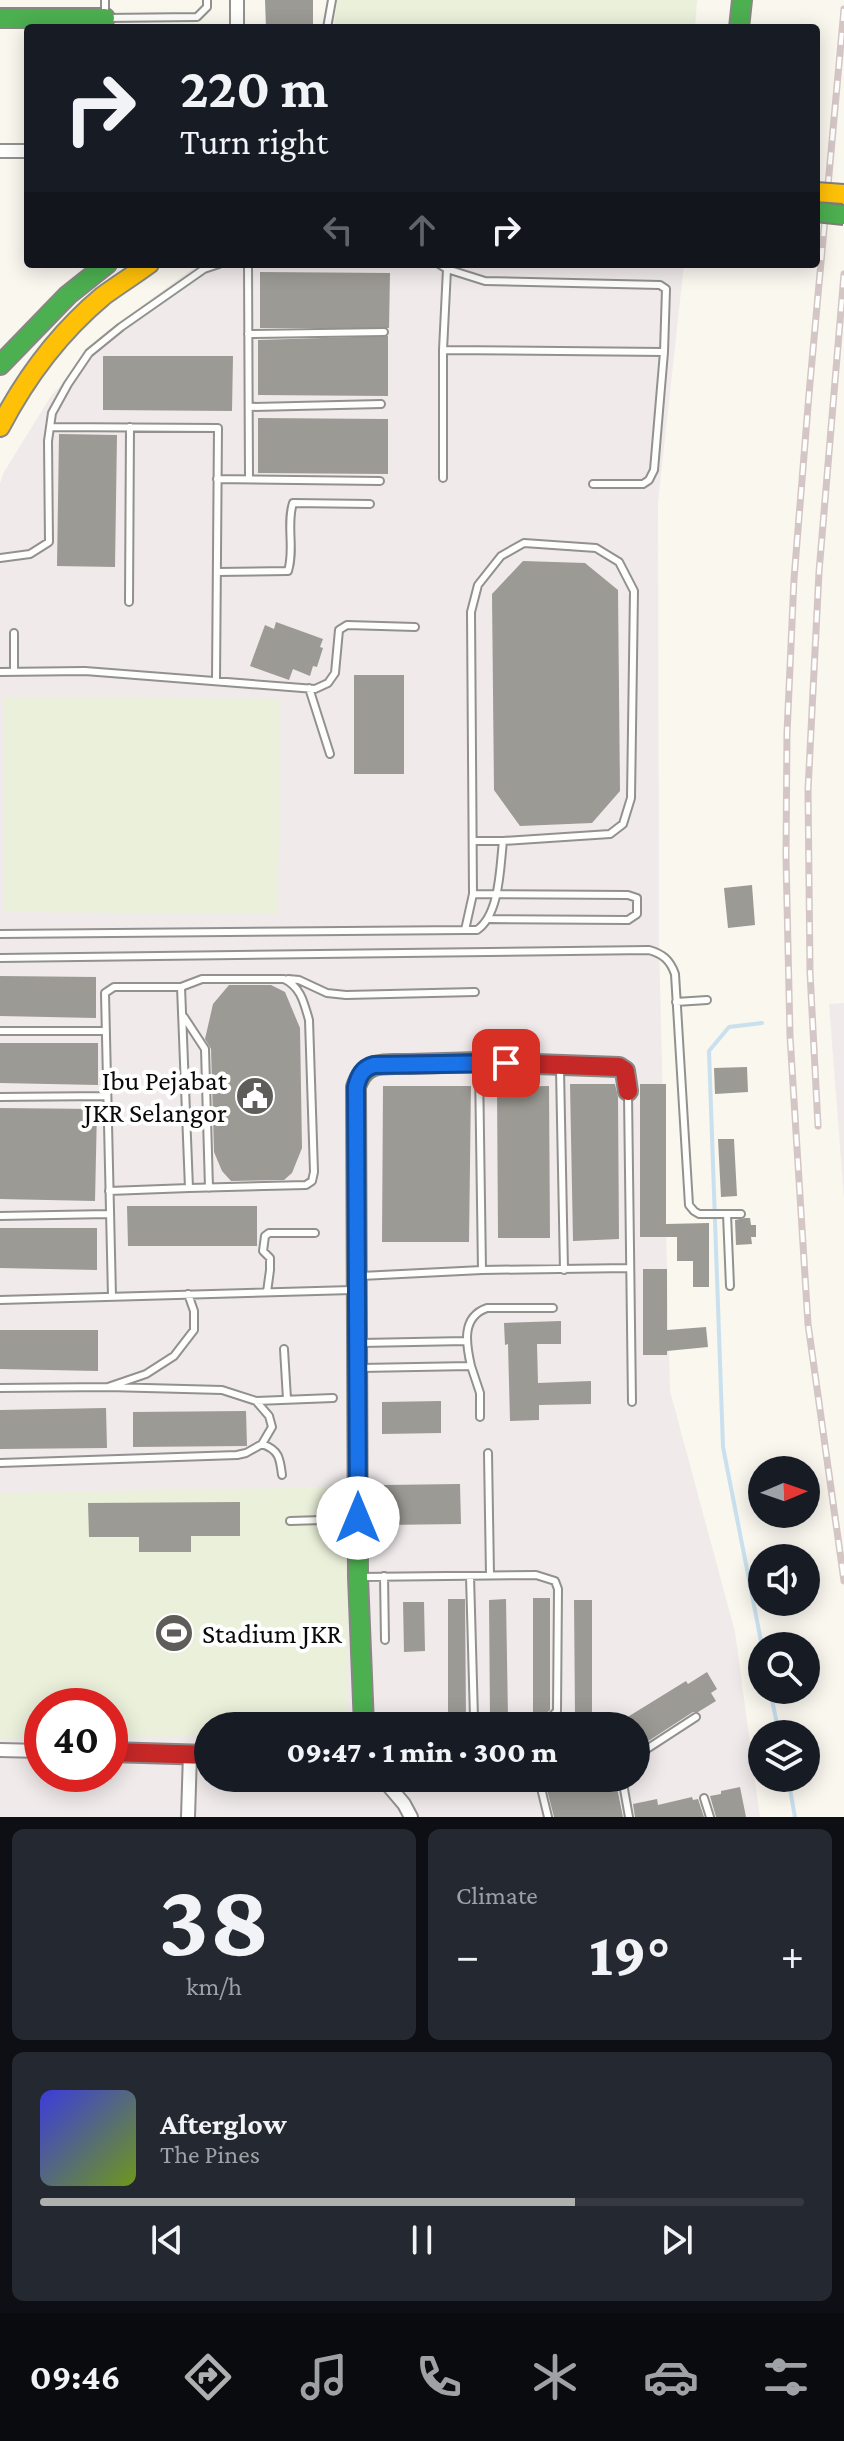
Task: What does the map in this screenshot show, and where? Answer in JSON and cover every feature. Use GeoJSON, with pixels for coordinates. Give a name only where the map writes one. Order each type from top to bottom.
{"type":"FeatureCollection","features":[{"type":"Feature","properties":{"kind":"street"},"geometry":{"type":"LineString","coordinates":[[237,0],[237,24]]}},
{"type":"Feature","properties":{"kind":"street"},"geometry":{"type":"LineString","coordinates":[[739,24],[742,0]]}},
{"type":"Feature","properties":{"kind":"street"},"geometry":{"type":"LineString","coordinates":[[0,18],[42,23],[105,9]]}},
{"type":"Feature","properties":{"kind":"street"},"geometry":{"type":"LineString","coordinates":[[0,151],[24,151]]}},
{"type":"Feature","properties":{"kind":"street"},"geometry":{"type":"LineString","coordinates":[[820,192],[844,194]]}},
{"type":"Feature","properties":{"kind":"street"},"geometry":{"type":"LineString","coordinates":[[820,212],[844,215]]}},
{"type":"Feature","properties":{"kind":"street"},"geometry":{"type":"LineString","coordinates":[[0,365],[68,295],[102,268]]}},
{"type":"Feature","properties":{"kind":"street"},"geometry":{"type":"LineString","coordinates":[[0,427],[7,403],[67,331],[104,296],[143,268]]}},
{"type":"Feature","properties":{"kind":"street"},"geometry":{"type":"LineString","coordinates":[[363,1712],[358,1577],[358,1078],[367,1067],[374,1065],[479,1062],[619,1067],[625,1071],[628,1091]]}},
{"type":"Feature","properties":{"kind":"street"},"geometry":{"type":"LineString","coordinates":[[0,1750],[24,1751]]}},
{"type":"Feature","properties":{"kind":"street"},"geometry":{"type":"LineString","coordinates":[[128,1752],[194,1754]]}},
{"type":"Feature","properties":{"kind":"street"},"geometry":{"type":"LineString","coordinates":[[188,1817],[194,1783]]}},
{"type":"Feature","properties":{"kind":"street"},"geometry":{"type":"LineString","coordinates":[[394,1792],[411,1817]]}},
{"type":"Feature","properties":{"kind":"lane"},"geometry":{"type":"LineString","coordinates":[[105,9],[197,17],[207,7],[207,0]]}},
{"type":"Feature","properties":{"kind":"lane"},"geometry":{"type":"LineString","coordinates":[[328,24],[332,0]]}},
{"type":"Feature","properties":{"kind":"lane"},"geometry":{"type":"LineString","coordinates":[[0,558],[30,554],[49,542],[48,441],[52,413],[89,353],[207,268]]}},
{"type":"Feature","properties":{"kind":"lane"},"geometry":{"type":"LineString","coordinates":[[248,268],[249,479]]}},
{"type":"Feature","properties":{"kind":"lane"},"geometry":{"type":"LineString","coordinates":[[443,478],[443,350],[447,269],[485,281],[663,286],[667,299],[664,352],[655,460],[649,480],[643,484],[593,484]]}},
{"type":"Feature","properties":{"kind":"lane"},"geometry":{"type":"LineString","coordinates":[[248,334],[384,332]]}},
{"type":"Feature","properties":{"kind":"lane"},"geometry":{"type":"LineString","coordinates":[[443,350],[664,352]]}},
{"type":"Feature","properties":{"kind":"lane"},"geometry":{"type":"LineString","coordinates":[[249,407],[381,404]]}},
{"type":"Feature","properties":{"kind":"lane"},"geometry":{"type":"LineString","coordinates":[[50,427],[218,428],[216,681]]}},
{"type":"Feature","properties":{"kind":"lane"},"geometry":{"type":"LineString","coordinates":[[129,602],[130,427]]}},
{"type":"Feature","properties":{"kind":"lane"},"geometry":{"type":"LineString","coordinates":[[217,479],[380,481]]}},
{"type":"Feature","properties":{"kind":"lane"},"geometry":{"type":"LineString","coordinates":[[217,572],[288,571],[293,503],[370,504]]}},
{"type":"Feature","properties":{"kind":"lane"},"geometry":{"type":"LineString","coordinates":[[465,930],[473,894],[471,612],[478,585],[501,556],[524,543],[596,548],[619,562],[634,591],[631,798],[623,824],[610,834],[473,841]]}},
{"type":"Feature","properties":{"kind":"lane"},"geometry":{"type":"LineString","coordinates":[[0,672],[85,671],[315,689],[328,683],[335,673],[339,630],[347,625],[415,627]]}},
{"type":"Feature","properties":{"kind":"lane"},"geometry":{"type":"LineString","coordinates":[[14,633],[14,672]]}},
{"type":"Feature","properties":{"kind":"lane"},"geometry":{"type":"LineString","coordinates":[[309,688],[330,754]]}},
{"type":"Feature","properties":{"kind":"lane"},"geometry":{"type":"LineString","coordinates":[[0,934],[477,930],[489,919],[496,894],[503,841]]}},
{"type":"Feature","properties":{"kind":"lane"},"geometry":{"type":"LineString","coordinates":[[473,894],[628,895],[637,898],[639,906],[637,914],[628,920],[489,919]]}},
{"type":"Feature","properties":{"kind":"lane"},"geometry":{"type":"LineString","coordinates":[[0,958],[649,950],[659,953],[672,966],[687,1194],[691,1209],[707,1215],[741,1214]]}},
{"type":"Feature","properties":{"kind":"lane"},"geometry":{"type":"LineString","coordinates":[[112,1297],[105,1031],[105,993],[108,989],[181,987],[202,979],[284,979],[299,980],[327,993],[346,995],[475,992]]}},
{"type":"Feature","properties":{"kind":"lane"},"geometry":{"type":"LineString","coordinates":[[109,1191],[306,1185],[312,1181],[309,1020],[304,1000],[295,985],[284,979]]}},
{"type":"Feature","properties":{"kind":"lane"},"geometry":{"type":"LineString","coordinates":[[181,987],[189,1188]]}},
{"type":"Feature","properties":{"kind":"lane"},"geometry":{"type":"LineString","coordinates":[[676,1002],[707,1000]]}},
{"type":"Feature","properties":{"kind":"lane"},"geometry":{"type":"LineString","coordinates":[[182,1014],[205,1049],[209,1188]]}},
{"type":"Feature","properties":{"kind":"lane"},"geometry":{"type":"LineString","coordinates":[[0,1031],[105,1031]]}},
{"type":"Feature","properties":{"kind":"lane"},"geometry":{"type":"LineString","coordinates":[[479,1062],[482,1270]]}},
{"type":"Feature","properties":{"kind":"lane"},"geometry":{"type":"LineString","coordinates":[[560,1065],[564,1270]]}},
{"type":"Feature","properties":{"kind":"lane"},"geometry":{"type":"LineString","coordinates":[[628,1091],[632,1402]]}},
{"type":"Feature","properties":{"kind":"lane"},"geometry":{"type":"LineString","coordinates":[[0,1097],[106,1096]]}},
{"type":"Feature","properties":{"kind":"lane"},"geometry":{"type":"LineString","coordinates":[[0,1216],[109,1214]]}},
{"type":"Feature","properties":{"kind":"lane"},"geometry":{"type":"LineString","coordinates":[[726,1214],[730,1286]]}},
{"type":"Feature","properties":{"kind":"lane"},"geometry":{"type":"LineString","coordinates":[[267,1292],[270,1258],[263,1251],[265,1236],[269,1233],[315,1233]]}},
{"type":"Feature","properties":{"kind":"lane"},"geometry":{"type":"LineString","coordinates":[[0,1300],[267,1292],[482,1270],[629,1268]]}},
{"type":"Feature","properties":{"kind":"lane"},"geometry":{"type":"LineString","coordinates":[[108,1387],[146,1374],[174,1356],[194,1330],[194,1311],[188,1294]]}},
{"type":"Feature","properties":{"kind":"lane"},"geometry":{"type":"LineString","coordinates":[[480,1417],[480,1393],[466,1341],[470,1318],[487,1308],[553,1308]]}},
{"type":"Feature","properties":{"kind":"lane"},"geometry":{"type":"LineString","coordinates":[[357,1343],[466,1341]]}},
{"type":"Feature","properties":{"kind":"lane"},"geometry":{"type":"LineString","coordinates":[[284,1349],[287,1399]]}},
{"type":"Feature","properties":{"kind":"lane"},"geometry":{"type":"LineString","coordinates":[[357,1368],[471,1366]]}},
{"type":"Feature","properties":{"kind":"lane"},"geometry":{"type":"LineString","coordinates":[[0,1388],[222,1390],[256,1401],[333,1398]]}},
{"type":"Feature","properties":{"kind":"lane"},"geometry":{"type":"LineString","coordinates":[[0,1463],[246,1453],[262,1444],[272,1427],[269,1416],[256,1401]]}},
{"type":"Feature","properties":{"kind":"lane"},"geometry":{"type":"LineString","coordinates":[[262,1444],[278,1453],[282,1475]]}},
{"type":"Feature","properties":{"kind":"lane"},"geometry":{"type":"LineString","coordinates":[[488,1453],[490,1575]]}},
{"type":"Feature","properties":{"kind":"lane"},"geometry":{"type":"LineString","coordinates":[[290,1521],[358,1518]]}},
{"type":"Feature","properties":{"kind":"lane"},"geometry":{"type":"LineString","coordinates":[[358,1577],[490,1575],[547,1577],[555,1581],[558,1589],[557,1711],[543,1725],[484,1725],[474,1718],[470,1576]]}},
{"type":"Feature","properties":{"kind":"lane"},"geometry":{"type":"LineString","coordinates":[[384,1576],[385,1640]]}},
{"type":"Feature","properties":{"kind":"lane"},"geometry":{"type":"LineString","coordinates":[[650,1747],[696,1717]]}},
{"type":"Feature","properties":{"kind":"lane"},"geometry":{"type":"LineString","coordinates":[[542,1792],[548,1817]]}},
{"type":"Feature","properties":{"kind":"lane"},"geometry":{"type":"LineString","coordinates":[[625,1792],[629,1817]]}},
{"type":"Feature","properties":{"kind":"lane"},"geometry":{"type":"LineString","coordinates":[[704,1798],[710,1817]]}},
{"type":"Feature","properties":{"kind":"shaded area"},"geometry":{"type":"Polygon","coordinates":[[[194,268],[684,268],[658,502],[659,942],[670,1391],[735,1632],[748,1728],[748,1792],[757,1792],[760,1817],[0,1817],[0,483],[51,396],[117,324],[194,268]]]}},
{"type":"Feature","properties":{"kind":"shaded area"},"geometry":{"type":"Polygon","coordinates":[[[844,1003],[844,1199],[829,1004],[844,1003]]]}},
{"type":"Feature","properties":{"kind":"green space"},"geometry":{"type":"Polygon","coordinates":[[[337,0],[697,0],[695,24],[334,24],[337,0]]]}},
{"type":"Feature","properties":{"kind":"green space"},"geometry":{"type":"Polygon","coordinates":[[[4,697],[280,699],[278,914],[3,912],[4,697]]]}},
{"type":"Feature","properties":{"kind":"green space","name":"Stadium JKR"},"geometry":{"type":"Polygon","coordinates":[[[349,1487],[347,1712],[194,1712],[194,1736],[128,1737],[128,1688],[24,1688],[24,1738],[0,1739],[0,1493],[349,1487]]]}},
{"type":"Feature","properties":{"kind":"building"},"geometry":{"type":"Polygon","coordinates":[[[265,0],[313,0],[313,24],[266,24],[265,0]]]}},
{"type":"Feature","properties":{"kind":"building"},"geometry":{"type":"Polygon","coordinates":[[[260,272],[390,273],[389,328],[260,328],[260,272]]]}},
{"type":"Feature","properties":{"kind":"building"},"geometry":{"type":"Polygon","coordinates":[[[388,336],[388,396],[258,395],[258,340],[388,336]]]}},
{"type":"Feature","properties":{"kind":"building"},"geometry":{"type":"Polygon","coordinates":[[[103,356],[233,356],[232,411],[103,410],[103,356]]]}},
{"type":"Feature","properties":{"kind":"building"},"geometry":{"type":"Polygon","coordinates":[[[258,418],[388,419],[388,474],[258,473],[258,418]]]}},
{"type":"Feature","properties":{"kind":"building"},"geometry":{"type":"Polygon","coordinates":[[[59,434],[117,435],[115,567],[57,566],[59,434]]]}},
{"type":"Feature","properties":{"kind":"building"},"geometry":{"type":"Polygon","coordinates":[[[523,561],[585,563],[618,590],[620,791],[592,823],[520,826],[494,790],[492,594],[523,561]]]}},
{"type":"Feature","properties":{"kind":"building"},"geometry":{"type":"Polygon","coordinates":[[[276,622],[323,639],[317,667],[313,666],[310,676],[293,669],[289,680],[250,666],[265,625],[274,629],[276,622]]]}},
{"type":"Feature","properties":{"kind":"building"},"geometry":{"type":"Polygon","coordinates":[[[354,675],[404,675],[404,774],[354,774],[354,675]]]}},
{"type":"Feature","properties":{"kind":"building"},"geometry":{"type":"Polygon","coordinates":[[[752,885],[755,925],[728,928],[724,888],[752,885]]]}},
{"type":"Feature","properties":{"kind":"building"},"geometry":{"type":"Polygon","coordinates":[[[0,976],[96,977],[96,1018],[0,1016],[0,976]]]}},
{"type":"Feature","properties":{"kind":"building","name":"Ibu Pejabat JKR Selangor"},"geometry":{"type":"Polygon","coordinates":[[[229,985],[271,985],[285,992],[300,1028],[302,1148],[292,1173],[284,1180],[231,1181],[222,1171],[214,1152],[211,1049],[205,1039],[213,1004],[229,985]]]}},
{"type":"Feature","properties":{"kind":"building"},"geometry":{"type":"Polygon","coordinates":[[[0,1043],[98,1043],[98,1085],[0,1083],[0,1043]]]}},
{"type":"Feature","properties":{"kind":"building"},"geometry":{"type":"Polygon","coordinates":[[[747,1067],[748,1092],[715,1094],[714,1068],[747,1067]]]}},
{"type":"Feature","properties":{"kind":"building"},"geometry":{"type":"Polygon","coordinates":[[[570,1084],[615,1084],[618,1097],[619,1239],[573,1241],[570,1084]]]}},
{"type":"Feature","properties":{"kind":"building"},"geometry":{"type":"Polygon","coordinates":[[[640,1084],[666,1084],[666,1224],[709,1223],[709,1287],[693,1287],[693,1261],[677,1261],[677,1237],[640,1237],[640,1084]]]}},
{"type":"Feature","properties":{"kind":"building"},"geometry":{"type":"Polygon","coordinates":[[[383,1086],[471,1086],[469,1242],[382,1242],[383,1086]]]}},
{"type":"Feature","properties":{"kind":"building"},"geometry":{"type":"Polygon","coordinates":[[[549,1086],[550,1238],[498,1238],[497,1087],[549,1086]]]}},
{"type":"Feature","properties":{"kind":"building"},"geometry":{"type":"Polygon","coordinates":[[[0,1108],[97,1109],[95,1201],[0,1199],[0,1108]]]}},
{"type":"Feature","properties":{"kind":"building"},"geometry":{"type":"Polygon","coordinates":[[[718,1139],[734,1139],[737,1196],[721,1197],[718,1139]]]}},
{"type":"Feature","properties":{"kind":"building"},"geometry":{"type":"Polygon","coordinates":[[[127,1206],[257,1206],[257,1246],[128,1246],[127,1206]]]}},
{"type":"Feature","properties":{"kind":"building"},"geometry":{"type":"Polygon","coordinates":[[[750,1218],[751,1225],[756,1225],[756,1237],[751,1237],[752,1244],[736,1245],[735,1220],[750,1218]]]}},
{"type":"Feature","properties":{"kind":"building"},"geometry":{"type":"Polygon","coordinates":[[[0,1228],[97,1228],[97,1270],[0,1268],[0,1228]]]}},
{"type":"Feature","properties":{"kind":"building"},"geometry":{"type":"Polygon","coordinates":[[[643,1269],[667,1269],[667,1330],[706,1327],[708,1347],[667,1351],[667,1355],[643,1355],[643,1269]]]}},
{"type":"Feature","properties":{"kind":"building"},"geometry":{"type":"Polygon","coordinates":[[[561,1321],[561,1344],[537,1344],[538,1383],[591,1381],[591,1404],[539,1405],[539,1420],[510,1421],[508,1344],[505,1345],[504,1323],[561,1321]]]}},
{"type":"Feature","properties":{"kind":"building"},"geometry":{"type":"Polygon","coordinates":[[[0,1330],[98,1330],[98,1371],[0,1369],[0,1330]]]}},
{"type":"Feature","properties":{"kind":"building"},"geometry":{"type":"Polygon","coordinates":[[[441,1401],[441,1433],[382,1434],[382,1402],[441,1401]]]}},
{"type":"Feature","properties":{"kind":"building"},"geometry":{"type":"Polygon","coordinates":[[[106,1408],[107,1448],[0,1449],[0,1410],[106,1408]]]}},
{"type":"Feature","properties":{"kind":"building"},"geometry":{"type":"Polygon","coordinates":[[[246,1411],[247,1446],[133,1447],[133,1412],[246,1411]]]}},
{"type":"Feature","properties":{"kind":"building"},"geometry":{"type":"Polygon","coordinates":[[[460,1484],[461,1524],[384,1525],[384,1485],[460,1484]]]}},
{"type":"Feature","properties":{"kind":"building"},"geometry":{"type":"Polygon","coordinates":[[[240,1502],[240,1536],[191,1536],[191,1552],[139,1552],[139,1537],[89,1537],[88,1503],[240,1502]]]}},
{"type":"Feature","properties":{"kind":"building"},"geometry":{"type":"Polygon","coordinates":[[[533,1598],[550,1598],[550,1710],[533,1712],[533,1598]]]}},
{"type":"Feature","properties":{"kind":"building"},"geometry":{"type":"Polygon","coordinates":[[[448,1599],[465,1599],[466,1712],[448,1712],[448,1599]]]}},
{"type":"Feature","properties":{"kind":"building"},"geometry":{"type":"Polygon","coordinates":[[[506,1599],[508,1712],[490,1712],[489,1600],[506,1599]]]}},
{"type":"Feature","properties":{"kind":"building"},"geometry":{"type":"Polygon","coordinates":[[[574,1600],[592,1600],[592,1712],[575,1712],[574,1600]]]}},
{"type":"Feature","properties":{"kind":"building"},"geometry":{"type":"Polygon","coordinates":[[[403,1602],[424,1602],[425,1651],[404,1652],[403,1602]]]}},
{"type":"Feature","properties":{"kind":"building"},"geometry":{"type":"Polygon","coordinates":[[[707,1672],[717,1689],[711,1693],[716,1701],[650,1740],[650,1712],[636,1712],[686,1681],[688,1684],[707,1672]]]}},
{"type":"Feature","properties":{"kind":"building"},"geometry":{"type":"Polygon","coordinates":[[[740,1787],[746,1817],[716,1817],[710,1796],[740,1787]]]}},
{"type":"Feature","properties":{"kind":"building"},"geometry":{"type":"Polygon","coordinates":[[[548,1792],[618,1792],[623,1817],[554,1817],[548,1792]]]}},
{"type":"Feature","properties":{"kind":"building"},"geometry":{"type":"Polygon","coordinates":[[[692,1797],[693,1800],[698,1799],[704,1817],[635,1817],[633,1804],[657,1799],[658,1805],[692,1797]]]}},
{"type":"Feature","properties":{"kind":"waterway"},"geometry":{"type":"LineString","coordinates":[[759,1632],[723,1447],[709,1051],[729,1027],[762,1023]]}},
{"type":"Feature","properties":{"kind":"waterway"},"geometry":{"type":"LineString","coordinates":[[773,1704],[776,1720]]}},
{"type":"Feature","properties":{"kind":"waterway"},"geometry":{"type":"LineString","coordinates":[[791,1792],[795,1817]]}},
{"type":"Feature","properties":{"kind":"railway"},"geometry":{"type":"LineString","coordinates":[[844,9],[794,579],[787,733],[786,857],[790,1036],[808,1324],[844,1581]]}},
{"type":"Feature","properties":{"kind":"railway"},"geometry":{"type":"LineString","coordinates":[[818,1126],[810,972],[808,790],[819,572],[844,274]]}},
{"type":"Feature","properties":{"kind":"traffic: fast"},"geometry":{"type":"LineString","coordinates":[[739,24],[742,0]]}},
{"type":"Feature","properties":{"kind":"traffic: fast"},"geometry":{"type":"LineString","coordinates":[[0,18],[105,18]]}},
{"type":"Feature","properties":{"kind":"traffic: fast"},"geometry":{"type":"LineString","coordinates":[[820,212],[844,215]]}},
{"type":"Feature","properties":{"kind":"traffic: fast"},"geometry":{"type":"LineString","coordinates":[[0,365],[68,295],[102,268]]}},
{"type":"Feature","properties":{"kind":"traffic: fast"},"geometry":{"type":"LineString","coordinates":[[363,1712],[358,1577],[356,1087],[365,1072],[376,1065],[409,1064]]}},
{"type":"Feature","properties":{"kind":"traffic: slow"},"geometry":{"type":"LineString","coordinates":[[820,192],[844,194]]}},
{"type":"Feature","properties":{"kind":"traffic: slow"},"geometry":{"type":"LineString","coordinates":[[0,427],[21,390],[58,340],[103,296],[143,268]]}},
{"type":"Feature","properties":{"kind":"traffic: jam"},"geometry":{"type":"LineString","coordinates":[[409,1064],[479,1062],[619,1067],[625,1071],[628,1091]]}},
{"type":"Feature","properties":{"kind":"traffic: jam"},"geometry":{"type":"LineString","coordinates":[[128,1753],[194,1755]]}},
{"type":"Feature","properties":{"kind":"place","name":"Ibu Pejabat JKR Selangor"},"geometry":{"type":"Point","coordinates":[255,1096]}},
{"type":"Feature","properties":{"kind":"place","name":"Stadium JKR"},"geometry":{"type":"Point","coordinates":[174,1633]}},
{"type":"Feature","properties":{"kind":"route"},"geometry":{"type":"LineString","coordinates":[[358,1518],[358,1078],[367,1067],[374,1065],[506,1063]]}}]}
